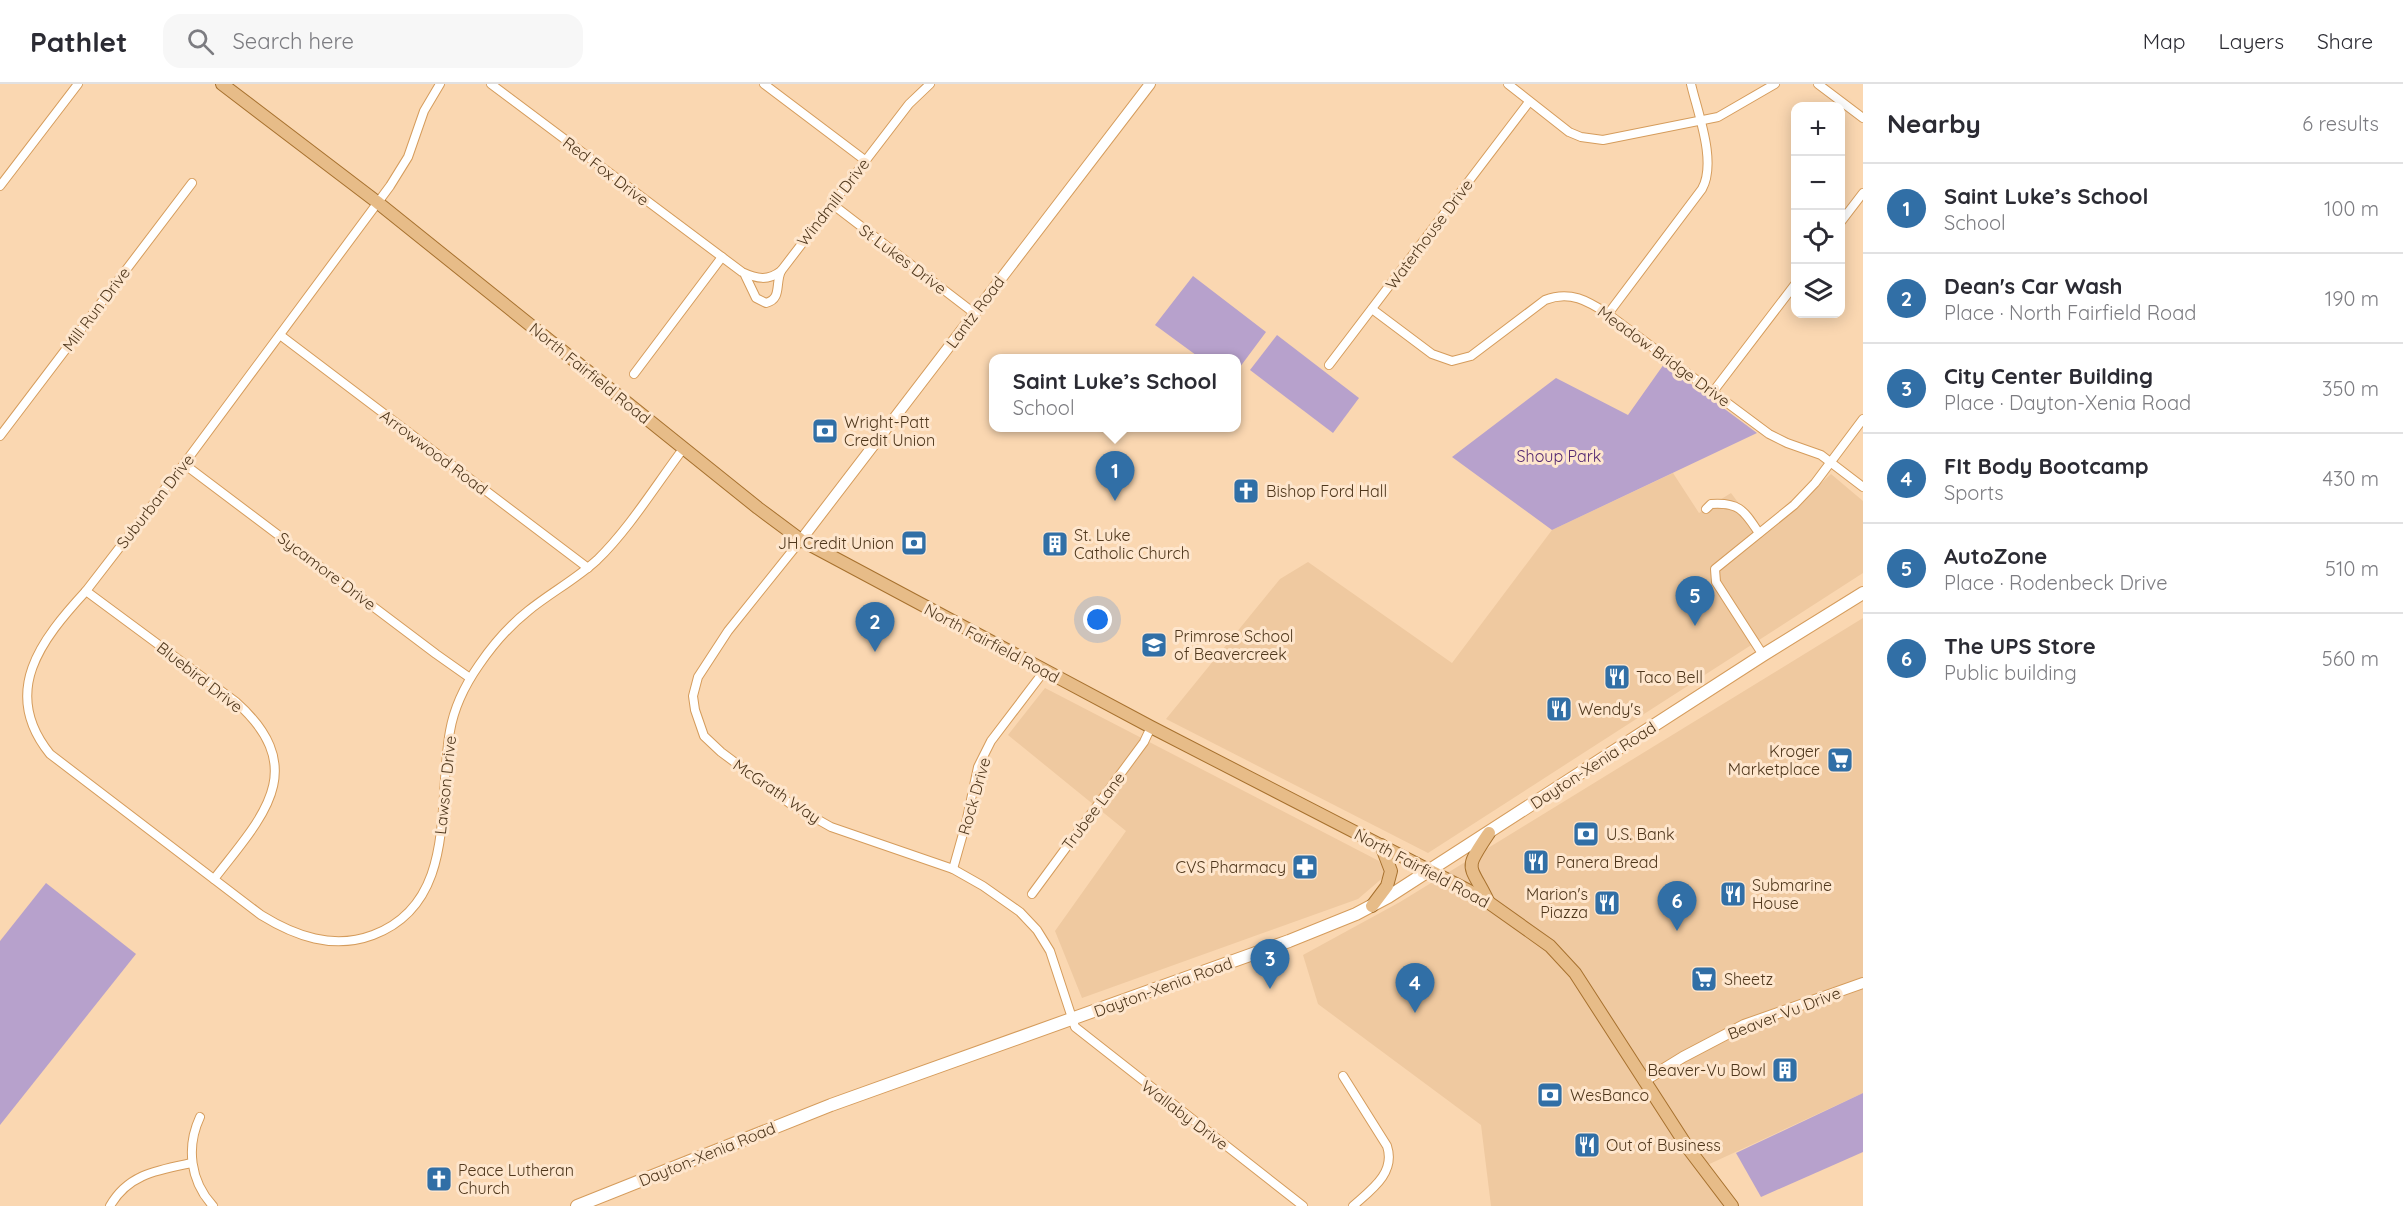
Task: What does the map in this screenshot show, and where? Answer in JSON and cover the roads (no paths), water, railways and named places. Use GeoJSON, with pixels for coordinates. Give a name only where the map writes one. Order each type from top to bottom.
{"type":"FeatureCollection","features":[{"type":"Feature","properties":{"kind":"main road","name":"North Fairfield Road"},"geometry":{"type":"LineString","coordinates":[[222,84],[377,202],[801,540],[1151,727],[1489,902],[1550,946],[1575,973],[1688,1148],[1732,1206]]}},
{"type":"Feature","properties":{"kind":"main road","name":"Dayton-Xenia Road"},"geometry":{"type":"LineString","coordinates":[[577,1206],[758,1133],[1289,941],[1372,906],[1863,593]]}},
{"type":"Feature","properties":{"kind":"main road"},"geometry":{"type":"LineString","coordinates":[[1489,833],[1475,854],[1471,866],[1489,902]]}},
{"type":"Feature","properties":{"kind":"main road"},"geometry":{"type":"LineString","coordinates":[[1372,906],[1387,886],[1391,872],[1381,845]]}},
{"type":"Feature","properties":{"kind":"street"},"geometry":{"type":"LineString","coordinates":[[0,186],[78,84]]}},
{"type":"Feature","properties":{"kind":"street","name":"Suburban Drive"},"geometry":{"type":"LineString","coordinates":[[214,879],[50,754],[34,731],[26,706],[30,671],[40,650],[73,604],[86,591],[184,464],[404,164],[424,111],[440,84]]}},
{"type":"Feature","properties":{"kind":"street","name":"Red Fox Drive"},"geometry":{"type":"LineString","coordinates":[[491,84],[722,257]]}},
{"type":"Feature","properties":{"kind":"street"},"geometry":{"type":"LineString","coordinates":[[764,84],[866,161]]}},
{"type":"Feature","properties":{"kind":"street","name":"Windmill Drive"},"geometry":{"type":"LineString","coordinates":[[781,271],[909,104],[930,84]]}},
{"type":"Feature","properties":{"kind":"street","name":"Lantz Road"},"geometry":{"type":"LineString","coordinates":[[801,540],[1150,84]]}},
{"type":"Feature","properties":{"kind":"street"},"geometry":{"type":"LineString","coordinates":[[1508,84],[1575,135],[1603,141],[1718,117],[1775,84]]}},
{"type":"Feature","properties":{"kind":"street"},"geometry":{"type":"LineString","coordinates":[[1608,314],[1704,185],[1708,162],[1691,84]]}},
{"type":"Feature","properties":{"kind":"street"},"geometry":{"type":"LineString","coordinates":[[1818,84],[1863,118]]}},
{"type":"Feature","properties":{"kind":"street","name":"Waterhouse Drive"},"geometry":{"type":"LineString","coordinates":[[1329,365],[1529,102]]}},
{"type":"Feature","properties":{"kind":"street","name":"Mill Run Drive"},"geometry":{"type":"LineString","coordinates":[[0,436],[192,183]]}},
{"type":"Feature","properties":{"kind":"street"},"geometry":{"type":"LineString","coordinates":[[1845,216],[1863,193]]}},
{"type":"Feature","properties":{"kind":"street","name":"St Lukes Drive"},"geometry":{"type":"LineString","coordinates":[[832,204],[974,313]]}},
{"type":"Feature","properties":{"kind":"street"},"geometry":{"type":"LineString","coordinates":[[634,374],[722,257],[753,278],[764,279],[781,271]]}},
{"type":"Feature","properties":{"kind":"street"},"geometry":{"type":"LineString","coordinates":[[742,272],[750,282],[756,298],[766,303],[777,296],[777,280],[781,271]]}},
{"type":"Feature","properties":{"kind":"street"},"geometry":{"type":"LineString","coordinates":[[1712,393],[1791,290]]}},
{"type":"Feature","properties":{"kind":"street","name":"Meadow Bridge Drive"},"geometry":{"type":"LineString","coordinates":[[1372,309],[1432,354],[1452,361],[1471,356],[1538,305],[1550,299],[1567,296],[1580,298],[1608,314],[1769,435],[1815,452],[1863,487]]}},
{"type":"Feature","properties":{"kind":"street","name":"Arrowwood Road"},"geometry":{"type":"LineString","coordinates":[[280,335],[588,567]]}},
{"type":"Feature","properties":{"kind":"street"},"geometry":{"type":"LineString","coordinates":[[1763,655],[1716,582],[1714,575],[1718,564],[1794,505],[1831,462],[1863,419]]}},
{"type":"Feature","properties":{"kind":"street","name":"Lawson Drive"},"geometry":{"type":"LineString","coordinates":[[214,879],[261,915],[306,938],[337,941],[360,939],[377,933],[408,913],[422,895],[435,867],[441,832],[445,765],[450,730],[459,701],[471,678],[488,652],[518,620],[588,567],[610,546],[683,448]]}},
{"type":"Feature","properties":{"kind":"street","name":"Sycamore Drive"},"geometry":{"type":"LineString","coordinates":[[184,464],[471,678]]}},
{"type":"Feature","properties":{"kind":"street"},"geometry":{"type":"LineString","coordinates":[[1706,509],[1711,504],[1736,506],[1745,513],[1760,533]]}},
{"type":"Feature","properties":{"kind":"street","name":"McGrath Way"},"geometry":{"type":"LineString","coordinates":[[801,540],[728,631],[698,677],[693,696],[704,736],[721,752],[792,805],[831,827],[953,869],[984,886],[1020,912],[1037,930],[1050,951],[1072,1019]]}},
{"type":"Feature","properties":{"kind":"street","name":"Bluebird Drive"},"geometry":{"type":"LineString","coordinates":[[86,591],[236,702],[252,718],[266,739],[274,765],[272,794],[259,821],[214,879]]}},
{"type":"Feature","properties":{"kind":"street","name":"Rock Drive"},"geometry":{"type":"LineString","coordinates":[[953,869],[978,767],[991,741],[1045,670]]}},
{"type":"Feature","properties":{"kind":"street","name":"Trubee Lane"},"geometry":{"type":"LineString","coordinates":[[1032,894],[1144,742],[1151,727]]}},
{"type":"Feature","properties":{"kind":"street","name":"Beaver Vu Drive"},"geometry":{"type":"LineString","coordinates":[[1644,1081],[1683,1057],[1744,1025],[1863,983]]}},
{"type":"Feature","properties":{"kind":"street","name":"Wallaby Drive"},"geometry":{"type":"LineString","coordinates":[[1072,1019],[1075,1028],[1303,1206]]}},
{"type":"Feature","properties":{"kind":"street"},"geometry":{"type":"LineString","coordinates":[[1342,1076],[1387,1146],[1390,1158],[1383,1176],[1353,1206]]}},
{"type":"Feature","properties":{"kind":"street"},"geometry":{"type":"LineString","coordinates":[[200,1117],[192,1140],[192,1163],[201,1190],[213,1206]]}},
{"type":"Feature","properties":{"kind":"street"},"geometry":{"type":"LineString","coordinates":[[110,1206],[120,1190],[136,1178],[152,1171],[192,1163]]}},
{"type":"Feature","properties":{"kind":"place","name":"Wright-Patt Credit Union"},"geometry":{"type":"Point","coordinates":[825,431]}},
{"type":"Feature","properties":{"kind":"place","name":"Bishop Ford Hall"},"geometry":{"type":"Point","coordinates":[1246,491]}},
{"type":"Feature","properties":{"kind":"place","name":"Saint Luke’s School"},"geometry":{"type":"Point","coordinates":[1115,501]}},
{"type":"Feature","properties":{"kind":"place","name":"JH Credit Union"},"geometry":{"type":"Point","coordinates":[914,543]}},
{"type":"Feature","properties":{"kind":"place","name":"St. Luke Catholic Church"},"geometry":{"type":"Point","coordinates":[1055,544]}},
{"type":"Feature","properties":{"kind":"place","name":"AutoZone"},"geometry":{"type":"Point","coordinates":[1695,626]}},
{"type":"Feature","properties":{"kind":"place","name":"Primrose School of Beavercreek"},"geometry":{"type":"Point","coordinates":[1154,645]}},
{"type":"Feature","properties":{"kind":"place","name":"Dean's Car Wash"},"geometry":{"type":"Point","coordinates":[875,652]}},
{"type":"Feature","properties":{"kind":"place","name":"Taco Bell"},"geometry":{"type":"Point","coordinates":[1617,677]}},
{"type":"Feature","properties":{"kind":"place","name":"Wendy's"},"geometry":{"type":"Point","coordinates":[1559,709]}},
{"type":"Feature","properties":{"kind":"place","name":"Kroger Marketplace"},"geometry":{"type":"Point","coordinates":[1840,760]}},
{"type":"Feature","properties":{"kind":"place","name":"U.S. Bank"},"geometry":{"type":"Point","coordinates":[1586,834]}},
{"type":"Feature","properties":{"kind":"place","name":"Panera Bread"},"geometry":{"type":"Point","coordinates":[1536,862]}},
{"type":"Feature","properties":{"kind":"place","name":"CVS Pharmacy"},"geometry":{"type":"Point","coordinates":[1305,867]}},
{"type":"Feature","properties":{"kind":"place","name":"Submarine House"},"geometry":{"type":"Point","coordinates":[1733,894]}},
{"type":"Feature","properties":{"kind":"place","name":"Marion's Piazza"},"geometry":{"type":"Point","coordinates":[1607,903]}},
{"type":"Feature","properties":{"kind":"place","name":"The UPS Store"},"geometry":{"type":"Point","coordinates":[1677,931]}},
{"type":"Feature","properties":{"kind":"place","name":"Sheetz"},"geometry":{"type":"Point","coordinates":[1704,979]}},
{"type":"Feature","properties":{"kind":"place","name":"City Center Building"},"geometry":{"type":"Point","coordinates":[1270,989]}},
{"type":"Feature","properties":{"kind":"place","name":"FIt Body Bootcamp"},"geometry":{"type":"Point","coordinates":[1415,1013]}},
{"type":"Feature","properties":{"kind":"place","name":"Beaver-Vu Bowl"},"geometry":{"type":"Point","coordinates":[1785,1070]}},
{"type":"Feature","properties":{"kind":"place","name":"WesBanco"},"geometry":{"type":"Point","coordinates":[1550,1095]}},
{"type":"Feature","properties":{"kind":"place","name":"Out of Business"},"geometry":{"type":"Point","coordinates":[1587,1145]}},
{"type":"Feature","properties":{"kind":"place","name":"Peace Lutheran Church"},"geometry":{"type":"Point","coordinates":[439,1179]}},
{"type":"Feature","properties":{"kind":"park label","name":"Shoup Park"},"geometry":{"type":"Point","coordinates":[1559,456]}}]}
